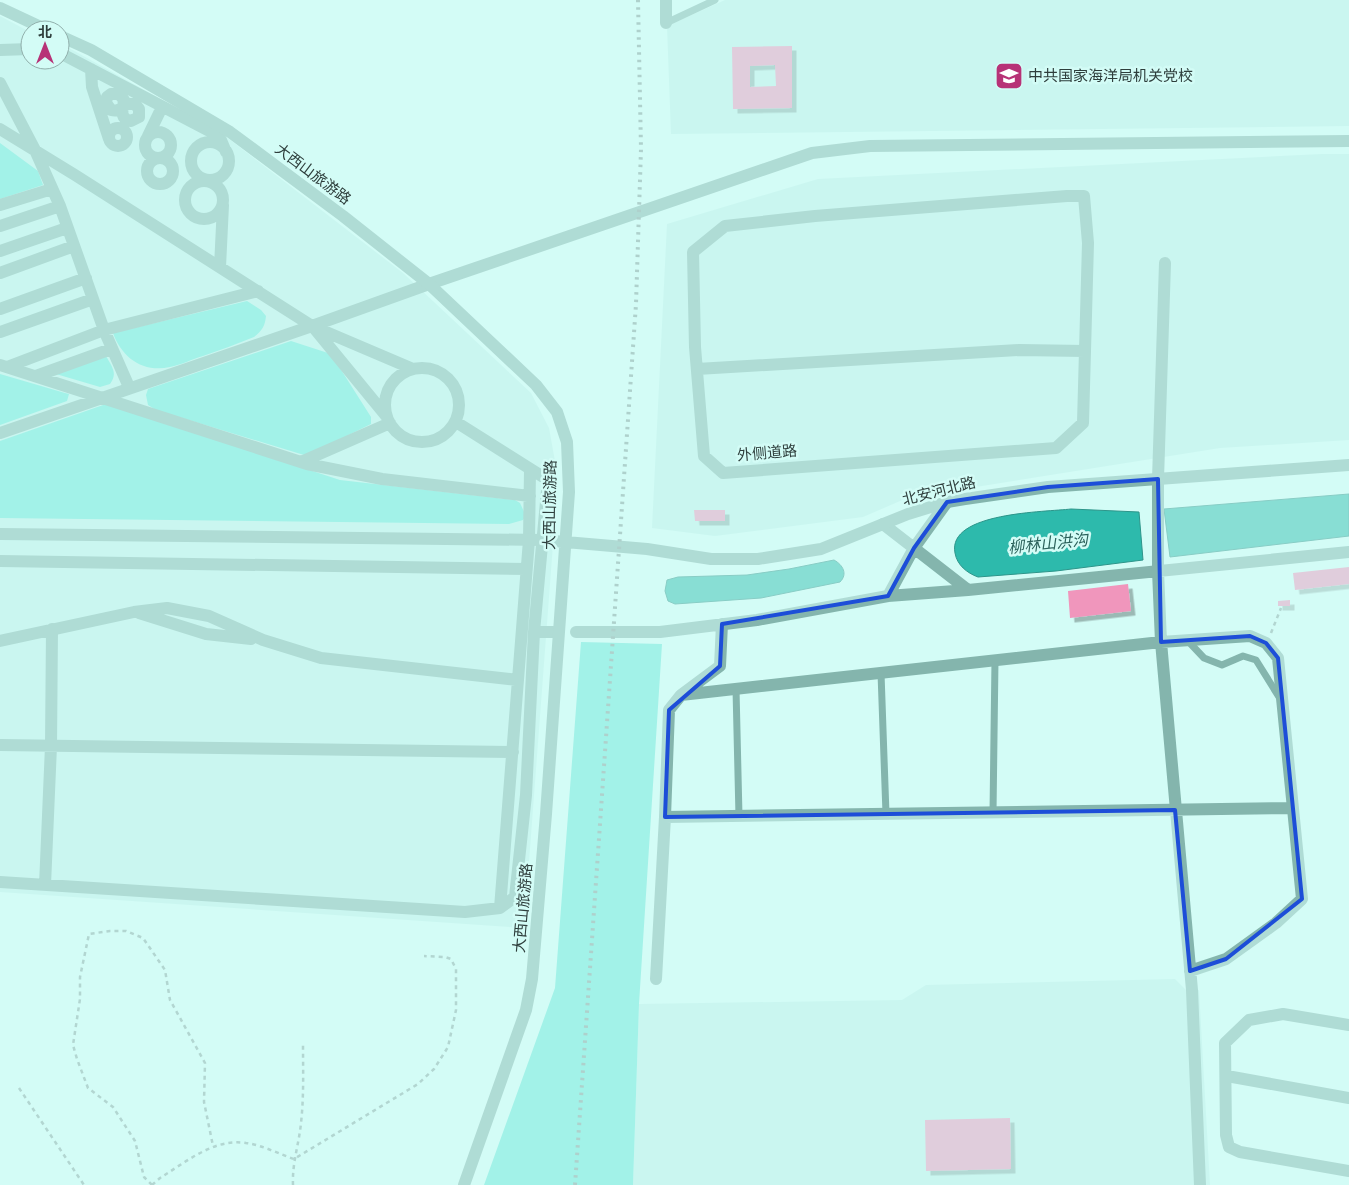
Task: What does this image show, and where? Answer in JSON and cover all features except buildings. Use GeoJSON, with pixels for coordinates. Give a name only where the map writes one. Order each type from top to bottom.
{"type":"FeatureCollection","features":[{"type":"Feature","properties":{"kind":"street"},"geometry":{"type":"LineString","coordinates":[[666,0],[666,23]]}},
{"type":"Feature","properties":{"kind":"street"},"geometry":{"type":"LineString","coordinates":[[0,8],[26,20]]}},
{"type":"Feature","properties":{"kind":"street","name":"大西山旅游路"},"geometry":{"type":"LineString","coordinates":[[70,41],[91,50],[230,132],[343,216],[429,284],[536,385],[557,412],[567,442],[569,492],[538,927],[532,978],[526,1010],[464,1185]]}},
{"type":"Feature","properties":{"kind":"street"},"geometry":{"type":"LineString","coordinates":[[0,50],[20,49]]}},
{"type":"Feature","properties":{"kind":"street"},"geometry":{"type":"LineString","coordinates":[[70,58],[217,135],[221,140],[229,162],[226,172],[218,179],[194,184],[186,193],[185,206],[193,216],[205,220],[217,215],[223,204]]}},
{"type":"Feature","properties":{"kind":"street"},"geometry":{"type":"LineString","coordinates":[[91,69],[92,87],[109,140]]}},
{"type":"Feature","properties":{"kind":"street"},"geometry":{"type":"LineString","coordinates":[[117,82],[106,103],[109,109],[117,111],[123,108]]}},
{"type":"Feature","properties":{"kind":"street"},"geometry":{"type":"LineString","coordinates":[[0,83],[35,150],[60,206],[104,330],[129,387]]}},
{"type":"Feature","properties":{"kind":"street"},"geometry":{"type":"LineString","coordinates":[[148,136],[160,132],[169,139],[170,150],[166,155],[159,158],[150,156],[145,148],[148,136],[162,107]]}},
{"type":"Feature","properties":{"kind":"street"},"geometry":{"type":"LineString","coordinates":[[0,129],[312,326],[413,368],[438,370],[455,387],[459,398],[456,422],[438,438],[427,442],[414,441],[403,436],[394,429],[312,326]]}},
{"type":"Feature","properties":{"kind":"street"},"geometry":{"type":"LineString","coordinates":[[0,433],[103,398],[129,387],[812,154],[870,146],[1349,141]]}},
{"type":"Feature","properties":{"kind":"street"},"geometry":{"type":"LineString","coordinates":[[220,267],[223,204],[221,192],[218,187],[196,175],[191,164],[193,153],[201,144],[207,142],[218,144],[226,152]]}},
{"type":"Feature","properties":{"kind":"street"},"geometry":{"type":"LineString","coordinates":[[0,205],[52,188]]}},
{"type":"Feature","properties":{"kind":"street","name":"外侧道路"},"geometry":{"type":"LineString","coordinates":[[1084,196],[1088,243],[1085,351],[1084,423],[1056,448],[723,473],[704,456],[697,369],[693,252],[725,226],[815,216],[1084,196]]}},
{"type":"Feature","properties":{"kind":"street"},"geometry":{"type":"LineString","coordinates":[[0,226],[60,206]]}},
{"type":"Feature","properties":{"kind":"street"},"geometry":{"type":"LineString","coordinates":[[0,251],[67,228]]}},
{"type":"Feature","properties":{"kind":"street"},"geometry":{"type":"LineString","coordinates":[[0,273],[74,246]]}},
{"type":"Feature","properties":{"kind":"street"},"geometry":{"type":"LineString","coordinates":[[1165,263],[1158,479],[1158,571],[1161,642],[1174,810],[1190,971],[1200,1185]]}},
{"type":"Feature","properties":{"kind":"street"},"geometry":{"type":"LineString","coordinates":[[0,309],[86,278]]}},
{"type":"Feature","properties":{"kind":"street"},"geometry":{"type":"LineString","coordinates":[[3,366],[104,330],[258,291]]}},
{"type":"Feature","properties":{"kind":"street"},"geometry":{"type":"LineString","coordinates":[[0,332],[93,299]]}},
{"type":"Feature","properties":{"kind":"street"},"geometry":{"type":"LineString","coordinates":[[36,376],[112,349]]}},
{"type":"Feature","properties":{"kind":"street"},"geometry":{"type":"LineString","coordinates":[[697,369],[1019,350],[1085,351]]}},
{"type":"Feature","properties":{"kind":"street"},"geometry":{"type":"LineString","coordinates":[[3,366],[302,462],[382,479],[530,496]]}},
{"type":"Feature","properties":{"kind":"street"},"geometry":{"type":"LineString","coordinates":[[389,421],[385,406],[392,382],[413,368]]}},
{"type":"Feature","properties":{"kind":"street"},"geometry":{"type":"LineString","coordinates":[[302,462],[389,421]]}},
{"type":"Feature","properties":{"kind":"street"},"geometry":{"type":"LineString","coordinates":[[0,882],[466,912],[500,908],[515,897],[526,794],[534,632],[548,480],[456,422]]}},
{"type":"Feature","properties":{"kind":"street","name":"北安河北路"},"geometry":{"type":"LineString","coordinates":[[0,534],[542,540],[647,549],[711,559],[758,559],[821,549],[883,524],[947,502],[1048,487],[1349,465]]}},
{"type":"Feature","properties":{"kind":"street"},"geometry":{"type":"LineString","coordinates":[[500,908],[529,540],[530,470]]}},
{"type":"Feature","properties":{"kind":"street"},"geometry":{"type":"LineString","coordinates":[[888,596],[914,548],[947,502]]}},
{"type":"Feature","properties":{"kind":"street"},"geometry":{"type":"LineString","coordinates":[[883,524],[968,590]]}},
{"type":"Feature","properties":{"kind":"street"},"geometry":{"type":"LineString","coordinates":[[576,632],[660,632],[757,620],[888,596],[968,590],[1349,552]]}},
{"type":"Feature","properties":{"kind":"street"},"geometry":{"type":"LineString","coordinates":[[0,561],[526,569]]}},
{"type":"Feature","properties":{"kind":"street"},"geometry":{"type":"LineString","coordinates":[[0,641],[134,612],[167,608],[209,616],[263,640],[321,658],[518,680]]}},
{"type":"Feature","properties":{"kind":"street"},"geometry":{"type":"LineString","coordinates":[[134,612],[206,634],[263,640]]}},
{"type":"Feature","properties":{"kind":"street"},"geometry":{"type":"LineString","coordinates":[[656,979],[669,710],[681,695],[720,666],[722,624]]}},
{"type":"Feature","properties":{"kind":"street"},"geometry":{"type":"LineString","coordinates":[[45,885],[51,746],[52,629]]}},
{"type":"Feature","properties":{"kind":"street"},"geometry":{"type":"LineString","coordinates":[[534,632],[553,632]]}},
{"type":"Feature","properties":{"kind":"street"},"geometry":{"type":"LineString","coordinates":[[681,695],[1161,642],[1250,636],[1266,644],[1278,658],[1302,899],[1276,923],[1226,959],[1190,971]]}},
{"type":"Feature","properties":{"kind":"street"},"geometry":{"type":"LineString","coordinates":[[0,745],[513,752]]}},
{"type":"Feature","properties":{"kind":"street"},"geometry":{"type":"LineString","coordinates":[[665,818],[1293,808]]}},
{"type":"Feature","properties":{"kind":"street"},"geometry":{"type":"LineString","coordinates":[[1349,1025],[1283,1014],[1249,1020],[1226,1043],[1226,1135],[1229,1147],[1240,1152],[1349,1171]]}},
{"type":"Feature","properties":{"kind":"street"},"geometry":{"type":"LineString","coordinates":[[1227,1076],[1349,1098]]}},
{"type":"Feature","properties":{"kind":"lane"},"geometry":{"type":"LineString","coordinates":[[666,23],[715,0]]}},
{"type":"Feature","properties":{"kind":"lane"},"geometry":{"type":"LineString","coordinates":[[1187,640],[1204,658],[1222,665],[1243,656],[1256,660],[1283,703]]}},
{"type":"Feature","properties":{"kind":"lane"},"geometry":{"type":"LineString","coordinates":[[993,813],[995,660]]}},
{"type":"Feature","properties":{"kind":"lane"},"geometry":{"type":"LineString","coordinates":[[882,673],[886,814]]}},
{"type":"Feature","properties":{"kind":"lane"},"geometry":{"type":"LineString","coordinates":[[736,689],[739,816]]}},
{"type":"Feature","properties":{"kind":"path"},"geometry":{"type":"LineString","coordinates":[[1266,644],[1282,608]]}},
{"type":"Feature","properties":{"kind":"path"},"geometry":{"type":"LineString","coordinates":[[213,1146],[204,1102],[205,1063],[170,1000],[165,970],[143,938],[126,931],[89,934],[80,978],[80,999],[74,1045],[77,1059],[88,1088],[114,1107],[135,1141],[144,1176],[152,1185],[160,1178],[213,1146],[234,1142],[248,1143],[294,1159]]}},
{"type":"Feature","properties":{"kind":"path"},"geometry":{"type":"LineString","coordinates":[[294,1159],[418,1084],[434,1069],[448,1046],[456,1010],[456,969],[451,959],[424,956]]}},
{"type":"Feature","properties":{"kind":"path"},"geometry":{"type":"LineString","coordinates":[[293,1185],[294,1159],[301,1125],[303,1100],[303,1044]]}},
{"type":"Feature","properties":{"kind":"path"},"geometry":{"type":"LineString","coordinates":[[19,1088],[84,1185]]}},
{"type":"Feature","properties":{"kind":"highlighted area"},"geometry":{"type":"Polygon","coordinates":[[[1158,479],[1161,642],[1250,636],[1266,643],[1278,658],[1302,899],[1226,959],[1190,971],[1175,810],[665,817],[669,710],[720,666],[722,624],[888,596],[914,548],[947,502],[1048,487],[1158,479]]]}},
{"type":"Feature","properties":{"kind":"shaded area","name":"中共国家海洋局机关党校"},"geometry":{"type":"Polygon","coordinates":[[[725,0],[1349,0],[1349,126],[671,134],[667,26],[725,0]]]}},
{"type":"Feature","properties":{"kind":"shaded area"},"geometry":{"type":"Polygon","coordinates":[[[0,16],[20,27],[20,70],[70,70],[70,49],[220,132],[403,273],[531,393],[549,428],[558,478],[524,928],[0,892],[0,16]]]}},
{"type":"Feature","properties":{"kind":"shaded area"},"geometry":{"type":"Polygon","coordinates":[[[0,143],[38,171],[43,185],[0,199],[0,143]]]}},
{"type":"Feature","properties":{"kind":"shaded area"},"geometry":{"type":"Polygon","coordinates":[[[1349,154],[1349,440],[1220,448],[907,498],[863,517],[715,536],[652,528],[667,224],[818,179],[1349,154]]]}},
{"type":"Feature","properties":{"kind":"shaded area"},"geometry":{"type":"Polygon","coordinates":[[[247,301],[261,310],[266,316],[263,328],[257,335],[235,345],[174,366],[151,368],[135,362],[122,350],[113,333],[247,301]]]}},
{"type":"Feature","properties":{"kind":"shaded area"},"geometry":{"type":"Polygon","coordinates":[[[291,341],[331,354],[371,417],[371,424],[312,453],[304,455],[156,410],[148,405],[146,395],[148,389],[291,341]]]}},
{"type":"Feature","properties":{"kind":"shaded area"},"geometry":{"type":"Polygon","coordinates":[[[106,356],[114,373],[110,384],[100,387],[56,374],[106,356]]]}},
{"type":"Feature","properties":{"kind":"shaded area"},"geometry":{"type":"Polygon","coordinates":[[[0,374],[69,394],[67,401],[0,425],[0,374]]]}},
{"type":"Feature","properties":{"kind":"shaded area"},"geometry":{"type":"Polygon","coordinates":[[[106,404],[340,480],[515,500],[520,503],[526,516],[523,520],[509,524],[0,518],[0,441],[106,404]]]}},
{"type":"Feature","properties":{"kind":"shaded area"},"geometry":{"type":"Polygon","coordinates":[[[581,642],[662,644],[639,1004],[633,1185],[484,1185],[555,988],[581,642]]]}},
{"type":"Feature","properties":{"kind":"shaded area"},"geometry":{"type":"Polygon","coordinates":[[[1175,979],[1186,990],[1199,990],[1210,1185],[633,1185],[639,1004],[902,1000],[926,985],[1175,979]]]}},
{"type":"Feature","properties":{"kind":"water"},"geometry":{"type":"Polygon","coordinates":[[[1349,494],[1349,536],[1170,557],[1164,509],[1349,494]]]}},
{"type":"Feature","properties":{"kind":"water","name":"柳林山洪沟"},"geometry":{"type":"Polygon","coordinates":[[[1071,509],[1139,512],[1143,560],[1056,571],[978,577],[963,568],[956,557],[957,539],[966,529],[982,522],[1021,513],[1071,509]]]}},
{"type":"Feature","properties":{"kind":"water"},"geometry":{"type":"Polygon","coordinates":[[[834,560],[840,564],[844,573],[840,582],[761,598],[675,604],[668,601],[665,591],[667,580],[678,577],[747,575],[834,560]]]}},
{"type":"Feature","properties":{"kind":"railway"},"geometry":{"type":"LineString","coordinates":[[575,1185],[636,304],[641,149],[638,0]]}},
{"type":"Feature","properties":{"kind":"place","name":"中共国家海洋局机关党校"},"geometry":{"type":"Point","coordinates":[1009,76]}}]}
